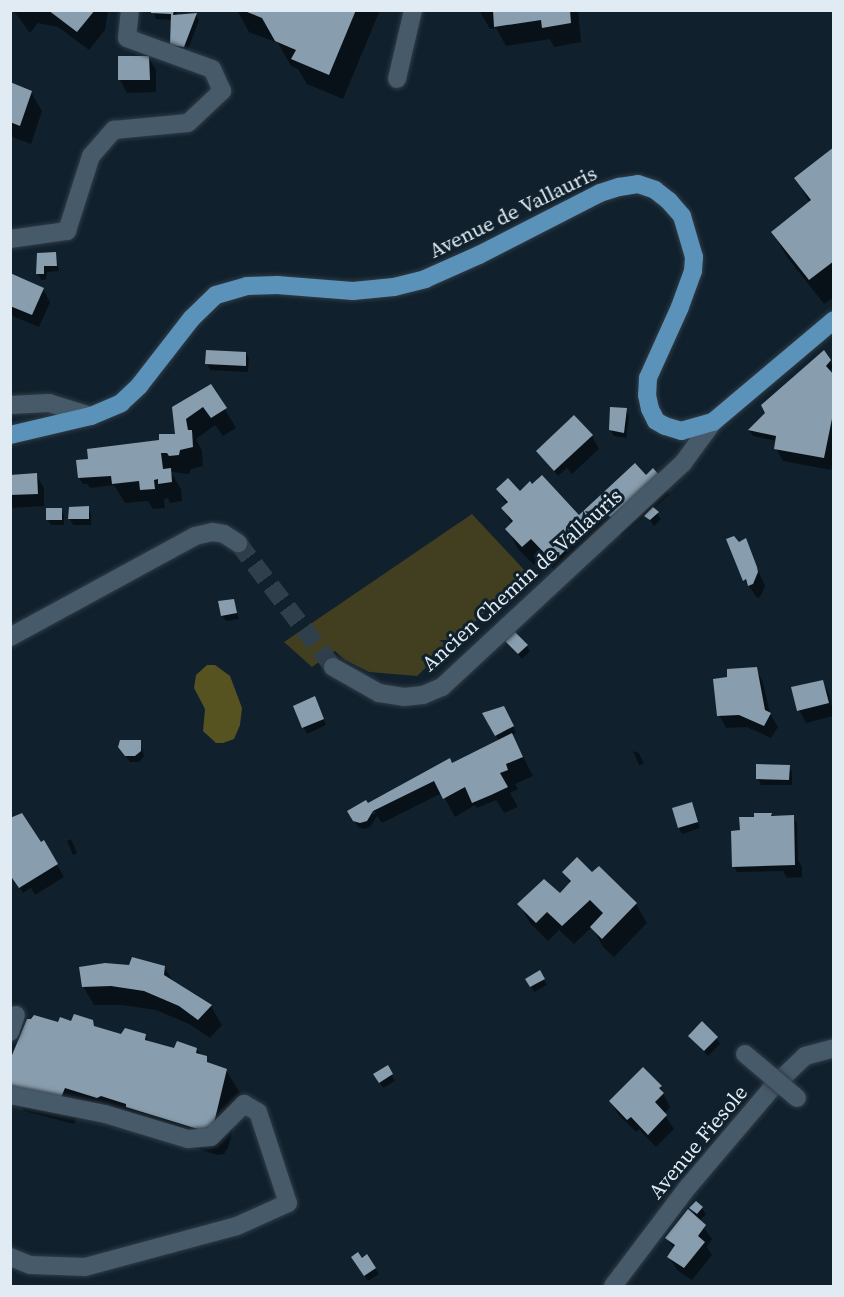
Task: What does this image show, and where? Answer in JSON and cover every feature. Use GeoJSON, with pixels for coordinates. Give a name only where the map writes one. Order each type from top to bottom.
{"type":"FeatureCollection","features":[{"type":"Feature","properties":{"kind":"main road","name":"Avenue de Vallauris"},"geometry":{"type":"LineString","coordinates":[[10,435],[91,416],[120,403],[139,386],[192,318],[216,296],[247,286],[277,285],[352,291],[394,287],[424,279],[479,255],[600,193],[638,184],[655,190],[682,216],[694,257],[693,271],[680,307],[648,378],[647,395],[656,421],[681,431],[713,422],[834,320]]}},
{"type":"Feature","properties":{"kind":"street"},"geometry":{"type":"LineString","coordinates":[[10,238],[67,231],[91,156],[114,130],[188,123],[222,91],[212,69],[127,38],[130,10]]}},
{"type":"Feature","properties":{"kind":"street"},"geometry":{"type":"LineString","coordinates":[[397,79],[413,10]]}},
{"type":"Feature","properties":{"kind":"street"},"geometry":{"type":"LineString","coordinates":[[10,405],[49,403],[91,416]]}},
{"type":"Feature","properties":{"kind":"street","name":"Ancien Chemin de Vallauris"},"geometry":{"type":"LineString","coordinates":[[333,667],[378,693],[404,697],[423,695],[442,687],[683,463],[713,422]]}},
{"type":"Feature","properties":{"kind":"street"},"geometry":{"type":"LineString","coordinates":[[10,637],[195,536],[218,533],[238,543]]}},
{"type":"Feature","properties":{"kind":"street","name":"Avenue Fiesole"},"geometry":{"type":"LineString","coordinates":[[613,1287],[688,1187],[772,1088],[805,1056],[834,1048]]}},
{"type":"Feature","properties":{"kind":"street"},"geometry":{"type":"LineString","coordinates":[[745,1054],[797,1098]]}},
{"type":"Feature","properties":{"kind":"street"},"geometry":{"type":"LineString","coordinates":[[10,1095],[105,1114],[188,1139],[212,1137],[244,1104],[258,1112],[288,1203],[237,1226],[85,1267],[30,1265],[10,1257]]}},
{"type":"Feature","properties":{"kind":"shaded area"},"geometry":{"type":"Polygon","coordinates":[[[472,514],[527,573],[417,676],[369,672],[345,660],[335,651],[312,667],[284,642],[472,514]]]}},
{"type":"Feature","properties":{"kind":"shaded area"},"geometry":{"type":"Polygon","coordinates":[[[207,665],[215,665],[230,676],[242,708],[240,725],[234,739],[223,743],[216,743],[203,731],[205,709],[194,688],[196,675],[207,665]]]}},
{"type":"Feature","properties":{"kind":"building"},"geometry":{"type":"Polygon","coordinates":[[[48,10],[95,10],[77,32],[48,10]]]}},
{"type":"Feature","properties":{"kind":"building"},"geometry":{"type":"Polygon","coordinates":[[[151,10],[174,10],[173,15],[197,13],[184,47],[170,45],[171,14],[151,13],[151,10]]]}},
{"type":"Feature","properties":{"kind":"building"},"geometry":{"type":"Polygon","coordinates":[[[242,10],[356,10],[329,75],[291,59],[296,50],[275,41],[262,18],[242,10]]]}},
{"type":"Feature","properties":{"kind":"building"},"geometry":{"type":"Polygon","coordinates":[[[493,10],[570,10],[571,23],[542,28],[541,20],[494,27],[493,10]]]}},
{"type":"Feature","properties":{"kind":"building"},"geometry":{"type":"Polygon","coordinates":[[[118,56],[149,56],[150,80],[118,80],[118,56]]]}},
{"type":"Feature","properties":{"kind":"building"},"geometry":{"type":"Polygon","coordinates":[[[10,82],[32,91],[20,126],[10,122],[10,82]]]}},
{"type":"Feature","properties":{"kind":"building"},"geometry":{"type":"Polygon","coordinates":[[[834,147],[834,261],[809,280],[771,232],[811,200],[794,178],[834,147]]]}},
{"type":"Feature","properties":{"kind":"building"},"geometry":{"type":"Polygon","coordinates":[[[56,252],[57,266],[44,266],[44,274],[36,274],[37,253],[56,252]]]}},
{"type":"Feature","properties":{"kind":"building"},"geometry":{"type":"Polygon","coordinates":[[[10,273],[44,288],[32,315],[10,306],[10,273]]]}},
{"type":"Feature","properties":{"kind":"building"},"geometry":{"type":"Polygon","coordinates":[[[206,350],[246,352],[246,366],[205,364],[206,350]]]}},
{"type":"Feature","properties":{"kind":"building"},"geometry":{"type":"Polygon","coordinates":[[[824,350],[831,360],[826,366],[834,375],[834,409],[824,458],[774,449],[776,436],[748,430],[765,413],[761,405],[824,350]]]}},
{"type":"Feature","properties":{"kind":"building"},"geometry":{"type":"Polygon","coordinates":[[[211,384],[227,408],[211,418],[203,407],[186,419],[188,430],[192,430],[193,447],[180,450],[179,455],[169,456],[167,453],[161,453],[163,469],[171,468],[172,482],[158,484],[158,479],[154,480],[155,489],[140,490],[139,481],[112,484],[111,476],[78,478],[76,460],[88,459],[87,449],[159,440],[159,434],[175,434],[172,407],[211,384]]]}},
{"type":"Feature","properties":{"kind":"building"},"geometry":{"type":"Polygon","coordinates":[[[610,407],[627,408],[624,433],[609,430],[610,407]]]}},
{"type":"Feature","properties":{"kind":"building"},"geometry":{"type":"Polygon","coordinates":[[[574,415],[593,435],[554,471],[536,451],[574,415]]]}},
{"type":"Feature","properties":{"kind":"building"},"geometry":{"type":"Polygon","coordinates":[[[635,463],[646,475],[653,468],[659,475],[611,517],[604,514],[553,562],[531,539],[522,547],[505,529],[513,521],[501,508],[508,502],[496,489],[508,478],[520,491],[530,481],[532,484],[542,475],[579,515],[635,463]]]}},
{"type":"Feature","properties":{"kind":"building"},"geometry":{"type":"Polygon","coordinates":[[[37,473],[38,494],[10,495],[10,475],[37,473]]]}},
{"type":"Feature","properties":{"kind":"building"},"geometry":{"type":"Polygon","coordinates":[[[89,506],[89,519],[68,519],[69,507],[89,506]]]}},
{"type":"Feature","properties":{"kind":"building"},"geometry":{"type":"Polygon","coordinates":[[[653,507],[659,512],[650,520],[644,516],[653,507]]]}},
{"type":"Feature","properties":{"kind":"building"},"geometry":{"type":"Polygon","coordinates":[[[46,508],[62,508],[62,520],[46,520],[46,508]]]}},
{"type":"Feature","properties":{"kind":"building"},"geometry":{"type":"Polygon","coordinates":[[[734,536],[739,542],[746,538],[757,567],[758,572],[753,584],[748,586],[746,579],[743,581],[726,539],[734,536]]]}},
{"type":"Feature","properties":{"kind":"building"},"geometry":{"type":"Polygon","coordinates":[[[234,599],[237,613],[221,616],[218,601],[234,599]]]}},
{"type":"Feature","properties":{"kind":"building"},"geometry":{"type":"Polygon","coordinates":[[[515,632],[528,645],[518,654],[505,641],[515,632]]]}},
{"type":"Feature","properties":{"kind":"building"},"geometry":{"type":"Polygon","coordinates":[[[757,667],[765,710],[771,713],[764,726],[739,715],[717,716],[713,679],[727,677],[727,669],[757,667]]]}},
{"type":"Feature","properties":{"kind":"building"},"geometry":{"type":"Polygon","coordinates":[[[823,680],[829,703],[797,711],[791,687],[823,680]]]}},
{"type":"Feature","properties":{"kind":"building"},"geometry":{"type":"Polygon","coordinates":[[[315,696],[324,719],[302,728],[293,706],[315,696]]]}},
{"type":"Feature","properties":{"kind":"building"},"geometry":{"type":"Polygon","coordinates":[[[504,706],[514,726],[495,736],[482,713],[504,706]]]}},
{"type":"Feature","properties":{"kind":"building"},"geometry":{"type":"Polygon","coordinates":[[[512,733],[523,757],[506,764],[508,770],[500,773],[508,787],[472,803],[465,787],[443,799],[434,781],[373,811],[367,821],[360,823],[353,821],[347,811],[366,800],[368,803],[450,758],[452,763],[512,733]]]}},
{"type":"Feature","properties":{"kind":"building"},"geometry":{"type":"Polygon","coordinates":[[[120,740],[141,740],[141,751],[135,756],[125,756],[118,747],[120,740]]]}},
{"type":"Feature","properties":{"kind":"building"},"geometry":{"type":"Polygon","coordinates":[[[756,764],[790,765],[789,780],[756,779],[756,764]]]}},
{"type":"Feature","properties":{"kind":"building"},"geometry":{"type":"Polygon","coordinates":[[[692,802],[698,822],[678,828],[672,808],[692,802]]]}},
{"type":"Feature","properties":{"kind":"building"},"geometry":{"type":"Polygon","coordinates":[[[22,813],[41,842],[44,840],[58,864],[19,888],[10,875],[10,818],[22,813]]]}},
{"type":"Feature","properties":{"kind":"building"},"geometry":{"type":"Polygon","coordinates":[[[754,813],[772,813],[771,816],[794,815],[795,865],[732,867],[731,831],[740,830],[739,817],[754,817],[754,813]]]}},
{"type":"Feature","properties":{"kind":"building"},"geometry":{"type":"Polygon","coordinates":[[[577,857],[592,872],[599,866],[637,903],[602,939],[590,927],[603,913],[590,900],[562,926],[547,912],[536,923],[517,904],[544,879],[560,893],[571,881],[562,872],[577,857]]]}},
{"type":"Feature","properties":{"kind":"building"},"geometry":{"type":"Polygon","coordinates":[[[132,957],[165,966],[164,975],[212,1005],[198,1020],[179,1006],[144,991],[111,986],[82,987],[79,967],[105,963],[129,965],[132,957]]]}},
{"type":"Feature","properties":{"kind":"building"},"geometry":{"type":"Polygon","coordinates":[[[540,970],[545,979],[530,987],[525,979],[540,970]]]}},
{"type":"Feature","properties":{"kind":"building"},"geometry":{"type":"Polygon","coordinates":[[[74,1014],[93,1020],[94,1026],[121,1034],[125,1028],[146,1034],[145,1040],[174,1048],[177,1041],[197,1048],[196,1053],[207,1056],[207,1062],[227,1069],[214,1123],[208,1130],[201,1130],[126,1107],[126,1104],[101,1096],[97,1098],[65,1088],[60,1100],[10,1087],[10,1060],[27,1019],[31,1019],[34,1015],[58,1022],[60,1017],[71,1021],[74,1014]]]}},
{"type":"Feature","properties":{"kind":"building"},"geometry":{"type":"Polygon","coordinates":[[[702,1021],[718,1037],[704,1051],[688,1036],[702,1021]]]}},
{"type":"Feature","properties":{"kind":"building"},"geometry":{"type":"Polygon","coordinates":[[[388,1065],[393,1074],[379,1083],[373,1074],[388,1065]]]}},
{"type":"Feature","properties":{"kind":"building"},"geometry":{"type":"Polygon","coordinates":[[[643,1067],[662,1086],[659,1088],[664,1093],[655,1102],[667,1115],[648,1135],[631,1117],[627,1120],[609,1101],[643,1067]]]}},
{"type":"Feature","properties":{"kind":"building"},"geometry":{"type":"Polygon","coordinates":[[[696,1201],[703,1207],[697,1214],[689,1208],[696,1201]]]}},
{"type":"Feature","properties":{"kind":"building"},"geometry":{"type":"Polygon","coordinates":[[[688,1209],[706,1225],[698,1236],[705,1242],[684,1268],[667,1257],[675,1245],[665,1238],[688,1209]]]}},
{"type":"Feature","properties":{"kind":"building"},"geometry":{"type":"Polygon","coordinates":[[[358,1252],[362,1258],[367,1254],[376,1268],[364,1276],[351,1257],[358,1252]]]}},
{"type":"Feature","properties":{"kind":"tunnel"},"geometry":{"type":"LineString","coordinates":[[238,543],[333,667]]}}]}
